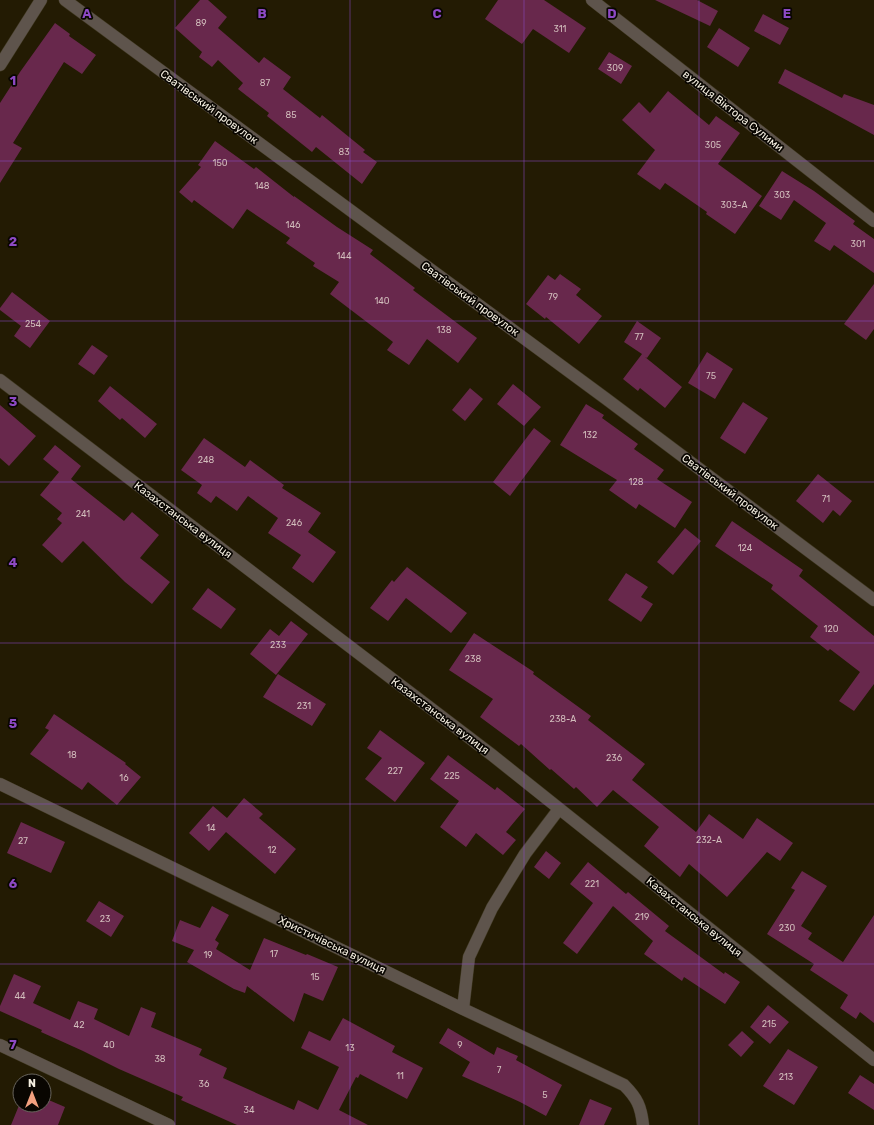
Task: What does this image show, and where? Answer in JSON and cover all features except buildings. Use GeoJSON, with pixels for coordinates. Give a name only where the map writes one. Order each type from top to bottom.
{"type":"FeatureCollection","features":[{"type":"Feature","properties":{"kind":"street"},"geometry":{"type":"LineString","coordinates":[[0,65],[41,0]]}},
{"type":"Feature","properties":{"kind":"street","name":"Сватівський провулок"},"geometry":{"type":"LineString","coordinates":[[65,0],[611,403],[874,600]]}},
{"type":"Feature","properties":{"kind":"street","name":"вулиця Віктора Сулими"},"geometry":{"type":"LineString","coordinates":[[592,0],[874,222]]}},
{"type":"Feature","properties":{"kind":"street","name":"Казахстанська вулиця"},"geometry":{"type":"LineString","coordinates":[[0,380],[492,755],[874,1060]]}},
{"type":"Feature","properties":{"kind":"street","name":"Христичівська вулиця"},"geometry":{"type":"LineString","coordinates":[[0,784],[463,1009],[624,1085],[635,1096],[641,1110],[643,1125]]}},
{"type":"Feature","properties":{"kind":"street"},"geometry":{"type":"LineString","coordinates":[[463,1009],[469,957],[492,908],[525,854],[559,809]]}},
{"type":"Feature","properties":{"kind":"street"},"geometry":{"type":"LineString","coordinates":[[0,1045],[169,1125]]}}]}
